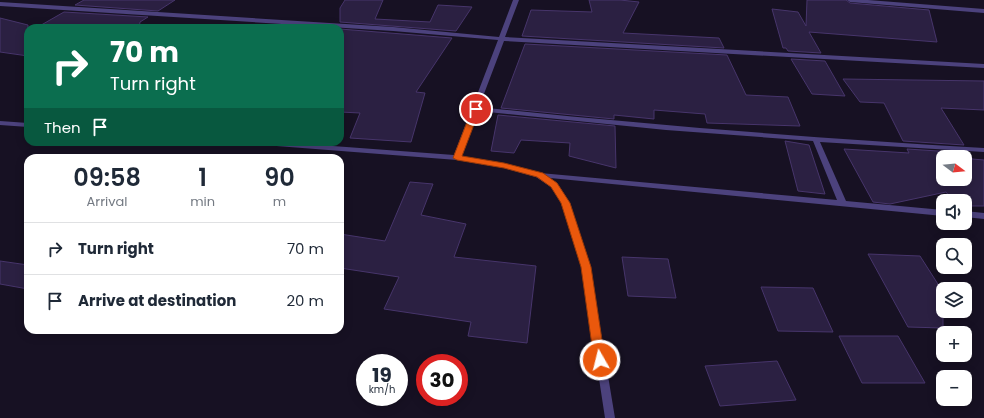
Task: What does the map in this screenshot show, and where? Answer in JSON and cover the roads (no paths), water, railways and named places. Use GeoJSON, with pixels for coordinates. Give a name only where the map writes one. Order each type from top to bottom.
{"type":"FeatureCollection","features":[{"type":"Feature","properties":{"kind":"street"},"geometry":{"type":"LineString","coordinates":[[457,158],[516,0]]}},
{"type":"Feature","properties":{"kind":"street"},"geometry":{"type":"LineString","coordinates":[[850,0],[984,11]]}},
{"type":"Feature","properties":{"kind":"street"},"geometry":{"type":"LineString","coordinates":[[0,4],[314,24]]}},
{"type":"Feature","properties":{"kind":"street"},"geometry":{"type":"LineString","coordinates":[[344,26],[502,39],[984,66]]}},
{"type":"Feature","properties":{"kind":"street"},"geometry":{"type":"LineString","coordinates":[[476,109],[568,119],[816,140],[878,145],[984,150]]}},
{"type":"Feature","properties":{"kind":"street"},"geometry":{"type":"LineString","coordinates":[[0,123],[24,125]]}},
{"type":"Feature","properties":{"kind":"street"},"geometry":{"type":"LineString","coordinates":[[816,140],[843,204]]}},
{"type":"Feature","properties":{"kind":"street"},"geometry":{"type":"LineString","coordinates":[[302,146],[457,158],[504,166],[540,175],[936,212]]}},
{"type":"Feature","properties":{"kind":"street"},"geometry":{"type":"LineString","coordinates":[[540,175],[554,185],[566,203],[586,267],[610,418]]}},
{"type":"Feature","properties":{"kind":"street"},"geometry":{"type":"LineString","coordinates":[[972,215],[984,216]]}}]}
